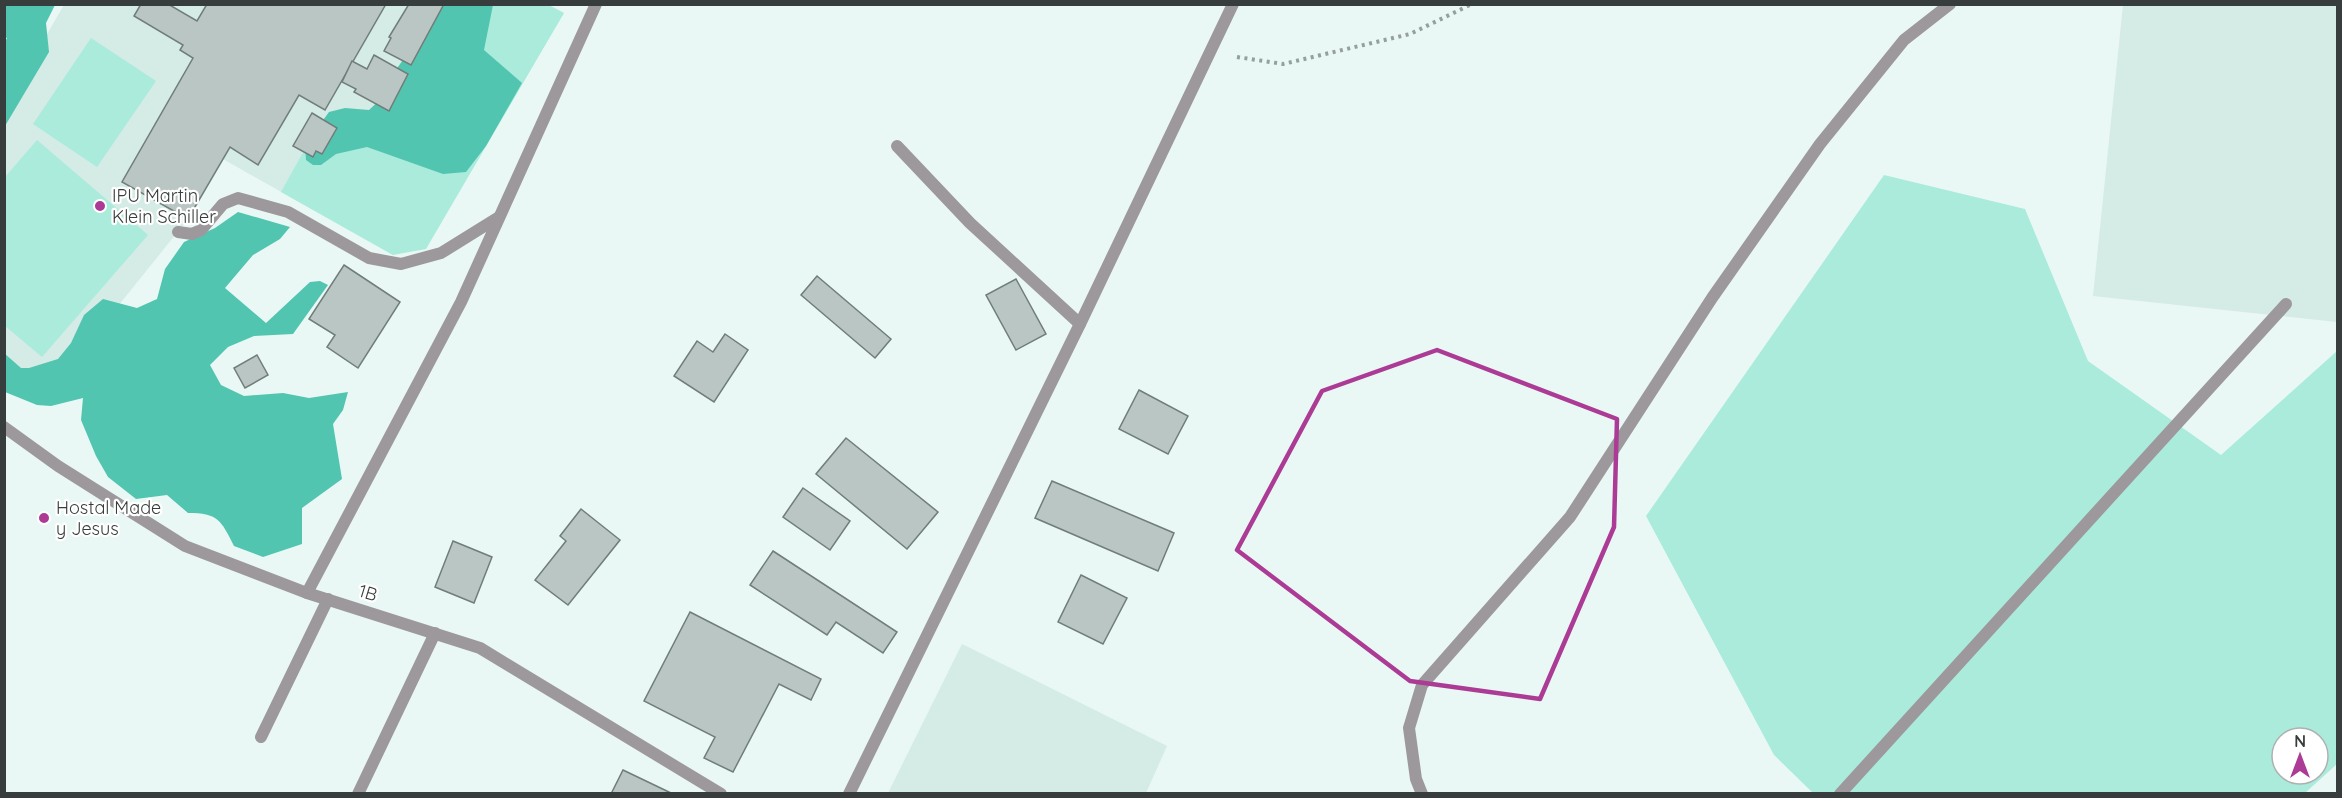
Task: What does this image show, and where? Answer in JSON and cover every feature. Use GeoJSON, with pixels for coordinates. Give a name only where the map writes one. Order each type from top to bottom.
{"type":"FeatureCollection","features":[{"type":"Feature","properties":{"kind":"street"},"geometry":{"type":"LineString","coordinates":[[308,593],[461,302],[596,4]]}},
{"type":"Feature","properties":{"kind":"street"},"geometry":{"type":"LineString","coordinates":[[849,794],[1080,324],[1233,4]]}},
{"type":"Feature","properties":{"kind":"street"},"geometry":{"type":"LineString","coordinates":[[1422,794],[1416,779],[1409,728],[1422,685],[1570,517],[1712,298],[1820,144],[1904,40],[1950,4]]}},
{"type":"Feature","properties":{"kind":"street"},"geometry":{"type":"LineString","coordinates":[[897,146],[970,223],[1080,324]]}},
{"type":"Feature","properties":{"kind":"street"},"geometry":{"type":"LineString","coordinates":[[178,232],[192,234],[201,230],[223,204],[238,198],[288,212],[369,258],[401,264],[441,253],[499,217]]}},
{"type":"Feature","properties":{"kind":"street"},"geometry":{"type":"LineString","coordinates":[[1840,794],[2286,304]]}},
{"type":"Feature","properties":{"kind":"street","name":"1B"},"geometry":{"type":"LineString","coordinates":[[4,428],[58,466],[185,546],[308,593],[480,648],[721,794]]}},
{"type":"Feature","properties":{"kind":"street"},"geometry":{"type":"LineString","coordinates":[[261,737],[328,599]]}},
{"type":"Feature","properties":{"kind":"street"},"geometry":{"type":"LineString","coordinates":[[358,794],[435,633]]}},
{"type":"Feature","properties":{"kind":"path"},"geometry":{"type":"LineString","coordinates":[[1209,52],[1283,64],[1410,34],[1472,4]]}},
{"type":"Feature","properties":{"kind":"highlighted area"},"geometry":{"type":"Polygon","coordinates":[[[1437,350],[1617,419],[1614,527],[1540,699],[1410,681],[1237,550],[1322,391],[1437,350]]]}},
{"type":"Feature","properties":{"kind":"shaded area","name":"IPU Martin Klein Schiller"},"geometry":{"type":"Polygon","coordinates":[[[548,4],[564,13],[522,83],[393,255],[223,159],[188,219],[48,393],[5,362],[5,106],[64,5],[548,4]]]}},
{"type":"Feature","properties":{"kind":"shaded area"},"geometry":{"type":"Polygon","coordinates":[[[2123,5],[2337,5],[2337,322],[2093,296],[2123,5]]]}},
{"type":"Feature","properties":{"kind":"shaded area"},"geometry":{"type":"Polygon","coordinates":[[[962,644],[1167,746],[1146,793],[888,793],[962,644]]]}},
{"type":"Feature","properties":{"kind":"green space"},"geometry":{"type":"Polygon","coordinates":[[[6,4],[55,5],[46,23],[49,52],[5,126],[4,40],[7,39],[4,33],[6,4]]]}},
{"type":"Feature","properties":{"kind":"green space"},"geometry":{"type":"Polygon","coordinates":[[[426,5],[493,5],[484,50],[522,83],[486,146],[466,172],[443,174],[367,147],[336,154],[321,165],[313,165],[306,160],[305,145],[329,112],[345,108],[369,110],[384,96],[388,81],[410,50],[426,5]]]}},
{"type":"Feature","properties":{"kind":"green space"},"geometry":{"type":"Polygon","coordinates":[[[444,5],[548,5],[564,13],[426,249],[393,255],[281,192],[320,122],[364,141],[444,5]]]}},
{"type":"Feature","properties":{"kind":"green space"},"geometry":{"type":"Polygon","coordinates":[[[91,38],[156,81],[97,167],[33,124],[91,38]]]}},
{"type":"Feature","properties":{"kind":"green space"},"geometry":{"type":"Polygon","coordinates":[[[37,140],[148,235],[42,357],[4,325],[5,177],[37,140]]]}},
{"type":"Feature","properties":{"kind":"green space"},"geometry":{"type":"Polygon","coordinates":[[[1884,175],[2025,209],[2088,361],[2221,455],[2337,351],[2337,764],[2330,770],[2330,726],[2270,726],[2270,786],[2313,786],[2305,793],[1813,793],[1774,755],[1646,516],[1884,175]]]}},
{"type":"Feature","properties":{"kind":"green space"},"geometry":{"type":"Polygon","coordinates":[[[238,212],[290,227],[280,239],[253,255],[225,288],[266,323],[310,282],[320,281],[328,285],[293,334],[254,336],[228,347],[210,365],[221,385],[244,396],[283,393],[309,398],[348,392],[343,410],[333,424],[342,479],[302,508],[302,544],[263,557],[234,546],[222,524],[212,517],[206,514],[188,513],[167,495],[136,499],[108,477],[96,456],[81,420],[83,398],[51,406],[37,405],[5,392],[4,353],[21,368],[29,368],[58,359],[71,343],[84,315],[103,299],[137,308],[157,299],[165,269],[184,242],[215,228],[238,212]]]}},
{"type":"Feature","properties":{"kind":"building"},"geometry":{"type":"Polygon","coordinates":[[[141,4],[168,4],[197,21],[207,4],[386,4],[325,110],[299,95],[258,165],[230,147],[188,219],[122,182],[193,58],[180,50],[183,45],[134,16],[141,4]]]}},
{"type":"Feature","properties":{"kind":"building"},"geometry":{"type":"Polygon","coordinates":[[[409,4],[444,4],[411,65],[384,51],[391,38],[389,37],[409,4]]]}},
{"type":"Feature","properties":{"kind":"building"},"geometry":{"type":"Polygon","coordinates":[[[374,55],[408,74],[389,111],[354,92],[356,89],[342,82],[352,61],[367,69],[374,55]]]}},
{"type":"Feature","properties":{"kind":"building"},"geometry":{"type":"Polygon","coordinates":[[[312,113],[337,128],[322,154],[316,151],[313,157],[293,146],[312,113]]]}},
{"type":"Feature","properties":{"kind":"building"},"geometry":{"type":"Polygon","coordinates":[[[344,265],[400,302],[358,368],[327,347],[335,335],[309,319],[344,265]]]}},
{"type":"Feature","properties":{"kind":"building"},"geometry":{"type":"Polygon","coordinates":[[[817,276],[891,339],[875,358],[801,295],[817,276]]]}},
{"type":"Feature","properties":{"kind":"building"},"geometry":{"type":"Polygon","coordinates":[[[1016,279],[1046,334],[1016,350],[986,295],[1016,279]]]}},
{"type":"Feature","properties":{"kind":"building"},"geometry":{"type":"Polygon","coordinates":[[[725,334],[748,350],[714,402],[674,376],[697,341],[713,352],[725,334]]]}},
{"type":"Feature","properties":{"kind":"building"},"geometry":{"type":"Polygon","coordinates":[[[257,355],[268,375],[245,388],[234,368],[257,355]]]}},
{"type":"Feature","properties":{"kind":"building"},"geometry":{"type":"Polygon","coordinates":[[[1139,390],[1188,416],[1168,454],[1119,429],[1139,390]]]}},
{"type":"Feature","properties":{"kind":"building"},"geometry":{"type":"Polygon","coordinates":[[[846,438],[938,512],[907,549],[816,474],[846,438]]]}},
{"type":"Feature","properties":{"kind":"building"},"geometry":{"type":"Polygon","coordinates":[[[1052,481],[1174,533],[1158,571],[1035,518],[1052,481]]]}},
{"type":"Feature","properties":{"kind":"building"},"geometry":{"type":"Polygon","coordinates":[[[803,488],[850,521],[830,550],[783,517],[803,488]]]}},
{"type":"Feature","properties":{"kind":"building"},"geometry":{"type":"Polygon","coordinates":[[[581,509],[620,540],[568,605],[535,580],[566,541],[560,536],[581,509]]]}},
{"type":"Feature","properties":{"kind":"building"},"geometry":{"type":"Polygon","coordinates":[[[453,541],[492,557],[474,603],[435,587],[453,541]]]}},
{"type":"Feature","properties":{"kind":"building"},"geometry":{"type":"Polygon","coordinates":[[[773,551],[897,632],[883,653],[836,622],[827,635],[750,585],[773,551]]]}},
{"type":"Feature","properties":{"kind":"building"},"geometry":{"type":"Polygon","coordinates":[[[1081,575],[1127,598],[1103,644],[1058,622],[1081,575]]]}},
{"type":"Feature","properties":{"kind":"building"},"geometry":{"type":"Polygon","coordinates":[[[690,612],[821,679],[811,700],[779,684],[733,772],[704,758],[715,737],[644,701],[690,612]]]}},
{"type":"Feature","properties":{"kind":"building"},"geometry":{"type":"Polygon","coordinates":[[[623,770],[671,793],[611,794],[623,770]]]}},
{"type":"Feature","properties":{"kind":"place","name":"IPU Martin Klein Schiller"},"geometry":{"type":"Point","coordinates":[100,206]}},
{"type":"Feature","properties":{"kind":"place","name":"Hostal Made y Jesus"},"geometry":{"type":"Point","coordinates":[44,518]}}]}
